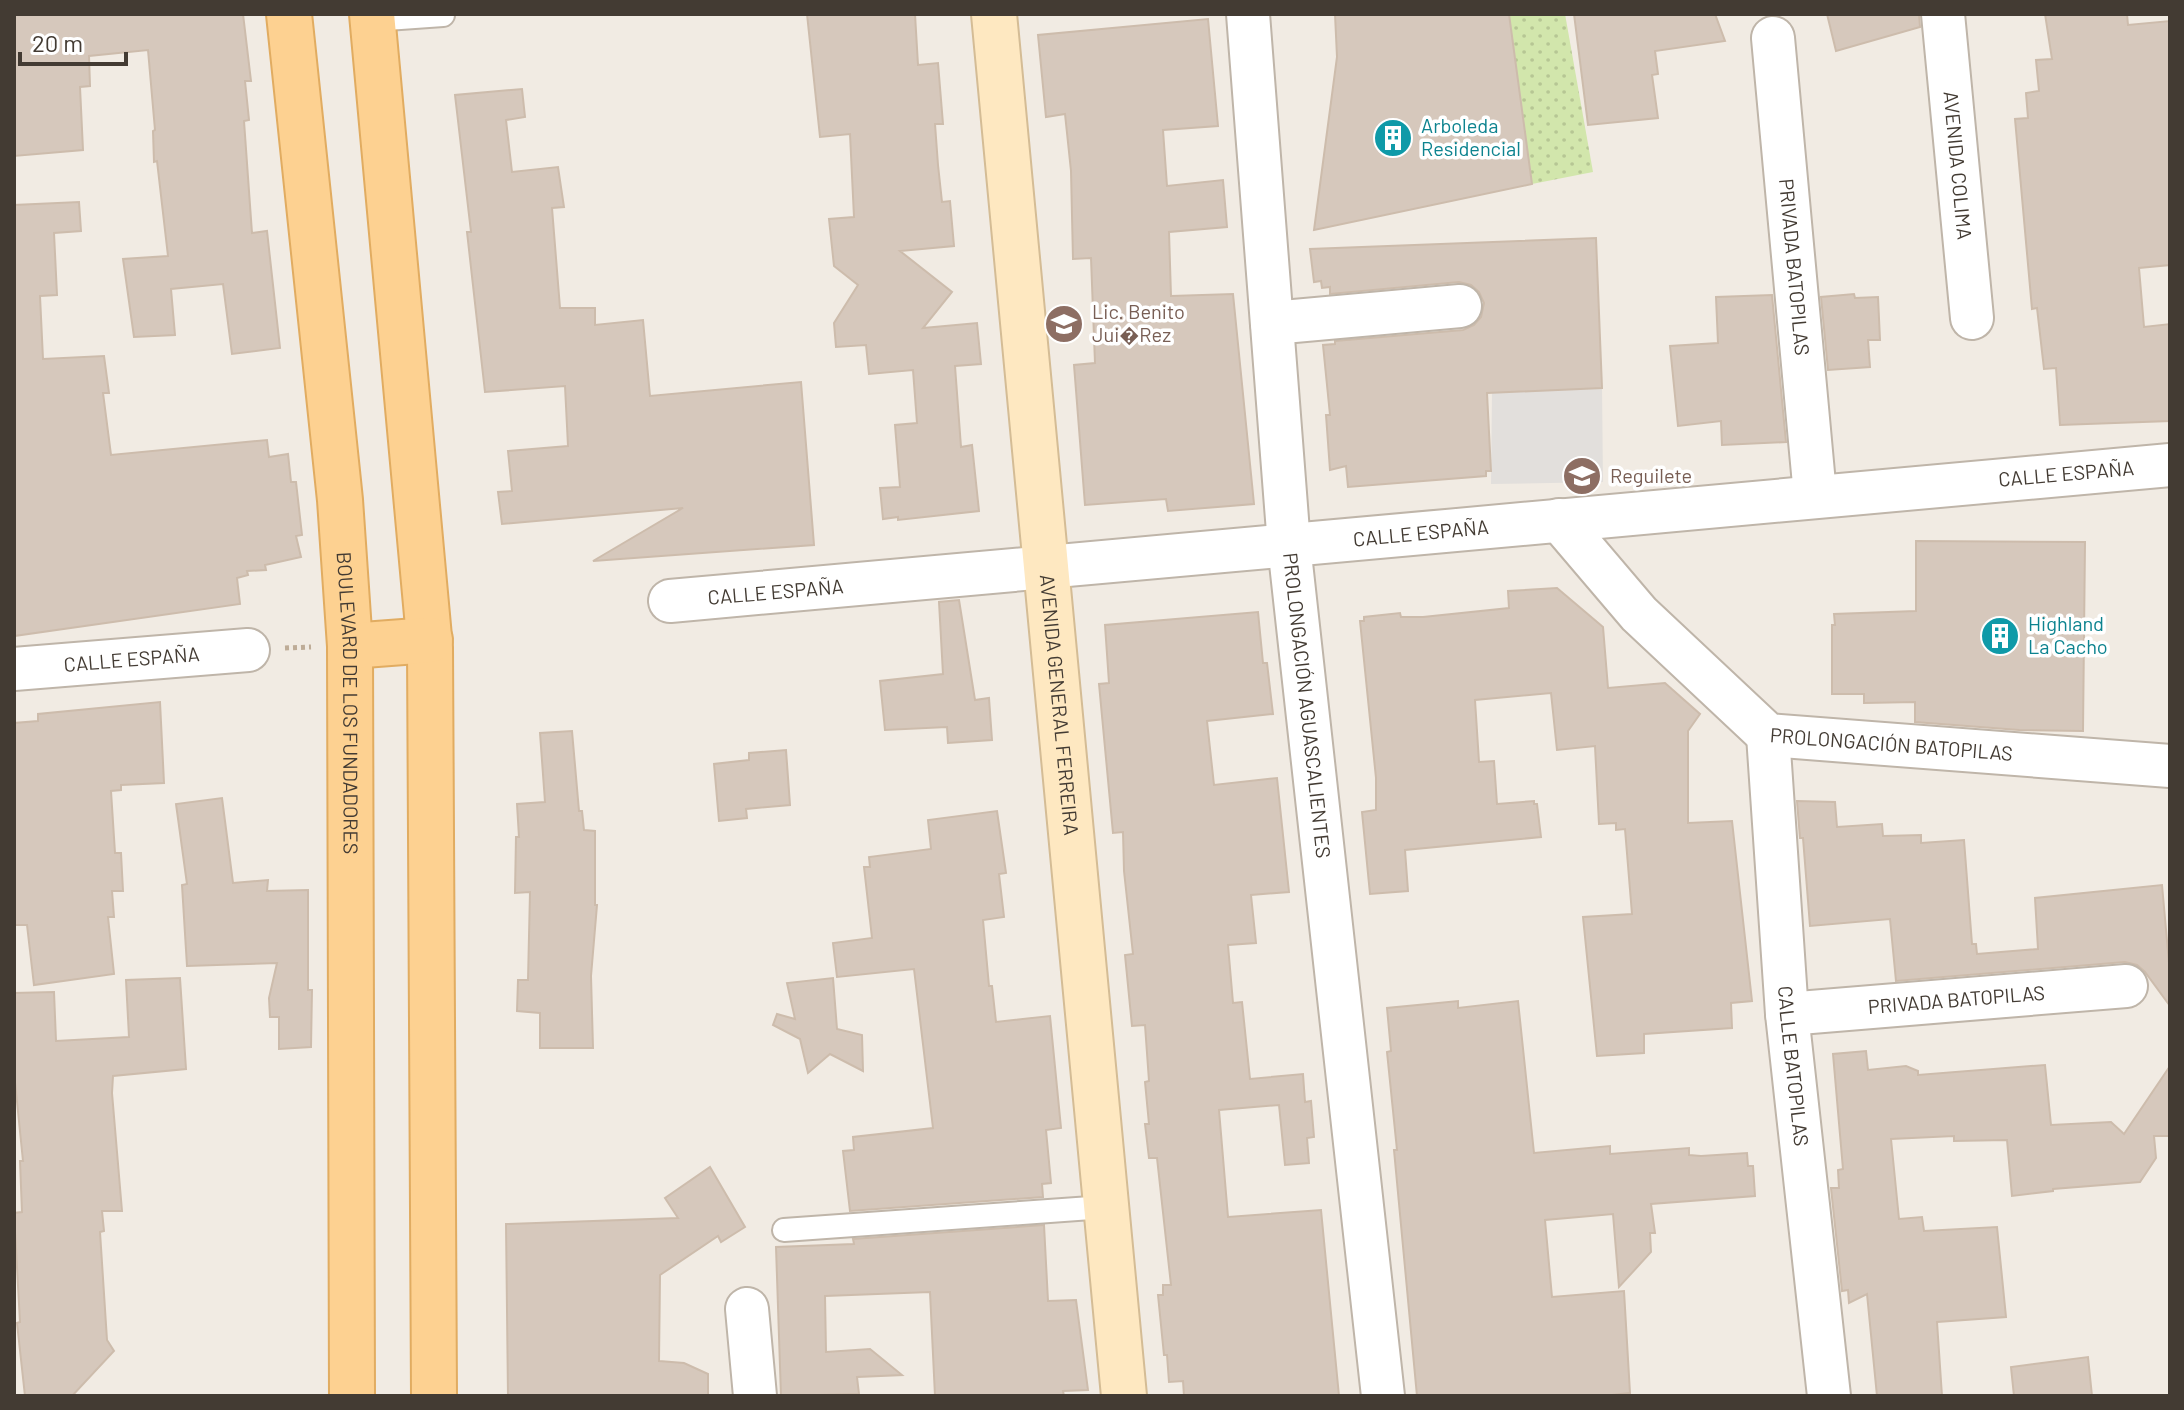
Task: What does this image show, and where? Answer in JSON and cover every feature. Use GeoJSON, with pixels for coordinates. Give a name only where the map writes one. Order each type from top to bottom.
{"type":"FeatureCollection","features":[{"type":"Feature","properties":{"kind":"main road","name":"BOULEVARD DE LOS FUNDADORES"},"geometry":{"type":"LineString","coordinates":[[289,14],[340,500],[350,646],[352,1396]]}},
{"type":"Feature","properties":{"kind":"main road"},"geometry":{"type":"LineString","coordinates":[[372,17],[430,640],[434,1396]]}},
{"type":"Feature","properties":{"kind":"main road"},"geometry":{"type":"LineString","coordinates":[[350,646],[430,640]]}},
{"type":"Feature","properties":{"kind":"street","name":"AVENIDA GENERAL FERREIRA"},"geometry":{"type":"LineString","coordinates":[[994,14],[1124,1396]]}},
{"type":"Feature","properties":{"kind":"street","name":"PROLONGACIÓN AGUASCALIENTES"},"geometry":{"type":"LineString","coordinates":[[1248,14],[1289,545],[1383,1396]]}},
{"type":"Feature","properties":{"kind":"street","name":"AVENIDA COLIMA"},"geometry":{"type":"LineString","coordinates":[[1943,14],[1972,318]]}},
{"type":"Feature","properties":{"kind":"street","name":"PRIVADA BATOPILAS"},"geometry":{"type":"LineString","coordinates":[[1773,38],[1815,495]]}},
{"type":"Feature","properties":{"kind":"street"},"geometry":{"type":"LineString","coordinates":[[1272,323],[1460,306]]}},
{"type":"Feature","properties":{"kind":"street","name":"CALLE ESPAÑA"},"geometry":{"type":"LineString","coordinates":[[670,601],[1046,570],[1815,495],[2170,465]]}},
{"type":"Feature","properties":{"kind":"street","name":"PROLONGACIÓN BATOPILAS"},"geometry":{"type":"LineString","coordinates":[[1559,520],[1639,614],[1768,735],[2170,766]]}},
{"type":"Feature","properties":{"kind":"street","name":"CALLE ESPAÑA"},"geometry":{"type":"LineString","coordinates":[[14,669],[248,650]]}},
{"type":"Feature","properties":{"kind":"street","name":"CALLE BATOPILAS"},"geometry":{"type":"LineString","coordinates":[[1768,735],[1787,1014],[1829,1396]]}},
{"type":"Feature","properties":{"kind":"street","name":"PRIVADA BATOPILAS"},"geometry":{"type":"LineString","coordinates":[[1787,1014],[2126,986]]}},
{"type":"Feature","properties":{"kind":"street"},"geometry":{"type":"LineString","coordinates":[[747,1309],[755,1396]]}},
{"type":"Feature","properties":{"kind":"lane"},"geometry":{"type":"LineString","coordinates":[[372,17],[443,15]]}},
{"type":"Feature","properties":{"kind":"lane"},"geometry":{"type":"LineString","coordinates":[[784,1230],[1105,1207]]}},
{"type":"Feature","properties":{"kind":"path"},"geometry":{"type":"LineString","coordinates":[[248,650],[350,646]]}},
{"type":"Feature","properties":{"kind":"green space"},"geometry":{"type":"Polygon","coordinates":[[[1509,14],[1565,14],[1593,172],[1532,184],[1509,14]]]}},
{"type":"Feature","properties":{"kind":"shaded area"},"geometry":{"type":"Polygon","coordinates":[[[1602,388],[1603,482],[1491,484],[1492,392],[1602,388]]]}},
{"type":"Feature","properties":{"kind":"building"},"geometry":{"type":"Polygon","coordinates":[[[14,14],[243,14],[251,81],[245,81],[249,120],[244,121],[252,233],[267,231],[280,348],[232,354],[223,284],[171,289],[175,335],[134,337],[123,259],[168,256],[157,161],[154,162],[155,130],[148,50],[89,56],[90,86],[80,87],[83,150],[14,156],[14,14]]]}},
{"type":"Feature","properties":{"kind":"building"},"geometry":{"type":"Polygon","coordinates":[[[807,14],[915,14],[918,65],[938,63],[943,124],[935,124],[938,165],[942,202],[950,201],[954,246],[900,251],[952,292],[923,328],[977,323],[981,364],[955,366],[961,447],[972,445],[979,511],[883,519],[880,488],[900,487],[895,425],[917,423],[913,370],[869,374],[866,345],[836,347],[834,323],[858,285],[834,266],[829,219],[854,217],[850,134],[820,137],[807,14]]]}},
{"type":"Feature","properties":{"kind":"building","name":"Arboleda Residencial"},"geometry":{"type":"Polygon","coordinates":[[[1335,14],[1509,14],[1532,184],[1314,230],[1337,57],[1335,14]]]}},
{"type":"Feature","properties":{"kind":"building"},"geometry":{"type":"Polygon","coordinates":[[[1574,14],[1715,14],[1725,41],[1655,51],[1658,74],[1652,75],[1658,118],[1588,125],[1574,14]]]}},
{"type":"Feature","properties":{"kind":"building"},"geometry":{"type":"Polygon","coordinates":[[[1827,14],[1919,14],[1920,27],[1836,51],[1827,14]]]}},
{"type":"Feature","properties":{"kind":"building"},"geometry":{"type":"Polygon","coordinates":[[[2045,14],[2127,14],[2128,25],[2170,21],[2170,265],[2139,268],[2144,327],[2170,324],[2170,421],[2060,425],[2056,368],[2044,369],[2037,308],[2032,309],[2015,119],[2028,118],[2026,93],[2039,91],[2036,60],[2052,59],[2045,14]]]}},
{"type":"Feature","properties":{"kind":"building"},"geometry":{"type":"Polygon","coordinates":[[[1208,19],[1218,126],[1163,130],[1167,186],[1223,180],[1227,227],[1169,232],[1171,296],[1233,294],[1254,504],[1168,511],[1166,499],[1085,505],[1074,365],[1095,363],[1091,258],[1073,259],[1071,171],[1065,114],[1046,117],[1038,35],[1208,19]]]}},
{"type":"Feature","properties":{"kind":"building"},"geometry":{"type":"Polygon","coordinates":[[[522,89],[525,117],[506,120],[512,172],[558,167],[564,207],[552,208],[560,308],[595,308],[595,325],[643,320],[650,396],[801,382],[814,545],[593,561],[683,508],[502,524],[498,492],[512,491],[508,451],[568,446],[565,386],[485,392],[455,95],[522,89]]]}},
{"type":"Feature","properties":{"kind":"building"},"geometry":{"type":"Polygon","coordinates":[[[79,202],[81,231],[54,233],[57,295],[40,296],[43,359],[104,356],[109,393],[103,393],[111,455],[267,440],[269,457],[288,454],[291,482],[296,482],[302,535],[296,536],[301,557],[265,565],[266,570],[247,571],[248,575],[237,578],[240,604],[14,636],[14,205],[79,202]]]}},
{"type":"Feature","properties":{"kind":"building"},"geometry":{"type":"Polygon","coordinates":[[[1596,238],[1602,388],[1487,393],[1491,471],[1486,471],[1486,476],[1348,487],[1346,466],[1330,470],[1326,415],[1330,415],[1323,345],[1335,344],[1335,341],[1463,330],[1481,317],[1484,303],[1471,285],[1459,282],[1330,294],[1330,287],[1322,288],[1321,281],[1314,282],[1310,249],[1596,238]]]}},
{"type":"Feature","properties":{"kind":"building"},"geometry":{"type":"Polygon","coordinates":[[[1854,294],[1855,298],[1878,297],[1880,340],[1868,340],[1870,367],[1828,370],[1821,297],[1854,294]]]}},
{"type":"Feature","properties":{"kind":"building"},"geometry":{"type":"Polygon","coordinates":[[[1772,295],[1786,442],[1722,445],[1721,421],[1678,426],[1670,346],[1718,343],[1716,297],[1772,295]]]}},
{"type":"Feature","properties":{"kind":"building","name":"Highland La Cacho"},"geometry":{"type":"Polygon","coordinates":[[[1916,541],[2085,542],[2083,731],[2019,730],[1915,722],[1915,702],[1864,703],[1864,694],[1832,694],[1834,614],[1916,611],[1916,541]]]}},
{"type":"Feature","properties":{"kind":"building"},"geometry":{"type":"Polygon","coordinates":[[[1557,588],[1603,627],[1608,688],[1665,683],[1700,714],[1688,731],[1688,823],[1732,821],[1752,1001],[1731,1003],[1732,1028],[1644,1034],[1644,1053],[1597,1056],[1583,917],[1632,914],[1625,829],[1616,830],[1616,823],[1599,824],[1595,746],[1557,750],[1551,693],[1475,700],[1479,762],[1494,761],[1497,804],[1534,801],[1541,837],[1405,850],[1408,891],[1370,894],[1362,812],[1376,810],[1376,778],[1360,621],[1364,621],[1364,617],[1400,613],[1401,617],[1423,617],[1509,608],[1508,591],[1557,588]]]}},
{"type":"Feature","properties":{"kind":"building"},"geometry":{"type":"Polygon","coordinates":[[[959,600],[975,700],[989,698],[992,740],[948,743],[947,727],[885,730],[880,681],[943,674],[939,602],[959,600]]]}},
{"type":"Feature","properties":{"kind":"building"},"geometry":{"type":"Polygon","coordinates":[[[1258,612],[1263,663],[1267,663],[1273,714],[1207,721],[1214,785],[1277,778],[1289,892],[1251,895],[1256,943],[1228,945],[1233,1003],[1242,1002],[1250,1079],[1303,1074],[1305,1102],[1311,1101],[1314,1137],[1307,1138],[1309,1163],[1285,1165],[1279,1105],[1219,1110],[1228,1217],[1321,1210],[1339,1396],[1184,1396],[1183,1381],[1169,1382],[1167,1355],[1164,1355],[1158,1295],[1163,1295],[1163,1285],[1171,1285],[1157,1158],[1149,1158],[1145,1124],[1149,1124],[1145,1082],[1149,1081],[1145,1025],[1132,1026],[1125,955],[1133,954],[1123,832],[1113,833],[1099,684],[1109,683],[1105,625],[1258,612]]]}},
{"type":"Feature","properties":{"kind":"building"},"geometry":{"type":"Polygon","coordinates":[[[160,702],[164,783],[121,785],[121,790],[111,791],[115,853],[121,853],[123,891],[112,891],[114,917],[108,917],[114,974],[34,985],[27,925],[14,925],[14,723],[38,721],[38,714],[160,702]]]}},
{"type":"Feature","properties":{"kind":"building"},"geometry":{"type":"Polygon","coordinates":[[[572,731],[579,811],[582,811],[584,830],[595,831],[597,905],[591,976],[593,1048],[540,1048],[540,1013],[517,1011],[518,980],[528,980],[530,892],[515,893],[516,837],[519,837],[517,804],[545,802],[540,733],[572,731]]]}},
{"type":"Feature","properties":{"kind":"building"},"geometry":{"type":"Polygon","coordinates":[[[786,750],[790,805],[746,809],[747,818],[719,821],[714,764],[749,760],[749,753],[786,750]]]}},
{"type":"Feature","properties":{"kind":"building"},"geometry":{"type":"Polygon","coordinates":[[[222,798],[233,883],[268,880],[267,891],[308,890],[311,1047],[279,1049],[279,1017],[270,1017],[269,998],[277,963],[187,966],[182,885],[187,884],[176,804],[222,798]]]}},
{"type":"Feature","properties":{"kind":"building"},"geometry":{"type":"Polygon","coordinates":[[[1797,801],[1835,802],[1837,827],[1882,824],[1883,836],[1921,835],[1921,843],[1964,840],[1972,944],[1976,944],[1977,954],[2038,949],[2035,898],[2162,885],[2170,1006],[2145,972],[2137,965],[2125,962],[1896,981],[1890,919],[1810,926],[1797,801]]]}},
{"type":"Feature","properties":{"kind":"building"},"geometry":{"type":"Polygon","coordinates":[[[997,811],[1006,873],[999,874],[1004,917],[983,920],[989,986],[992,986],[996,1022],[1050,1016],[1061,1128],[1046,1130],[1051,1183],[1042,1184],[1043,1197],[850,1211],[843,1151],[854,1150],[853,1137],[933,1128],[914,969],[837,977],[833,943],[872,938],[864,867],[870,867],[869,857],[931,849],[928,820],[997,811]]]}},
{"type":"Feature","properties":{"kind":"building"},"geometry":{"type":"Polygon","coordinates":[[[180,978],[186,1069],[113,1076],[122,1211],[102,1211],[104,1231],[100,1232],[107,1340],[114,1351],[72,1396],[25,1396],[17,1323],[20,1322],[14,1213],[22,1212],[20,1161],[23,1161],[14,1072],[14,993],[54,992],[56,1041],[129,1037],[126,980],[180,978]]]}},
{"type":"Feature","properties":{"kind":"building"},"geometry":{"type":"Polygon","coordinates":[[[833,978],[837,1029],[862,1035],[863,1071],[830,1054],[808,1073],[800,1039],[773,1025],[777,1014],[795,1019],[787,983],[833,978]]]}},
{"type":"Feature","properties":{"kind":"building"},"geometry":{"type":"Polygon","coordinates":[[[1458,1001],[1458,1008],[1518,1001],[1534,1153],[1610,1146],[1610,1154],[1689,1148],[1689,1155],[1747,1153],[1748,1166],[1753,1166],[1755,1196],[1651,1204],[1655,1233],[1650,1233],[1651,1252],[1619,1287],[1613,1214],[1545,1220],[1552,1297],[1624,1291],[1630,1393],[1603,1396],[1417,1396],[1394,1150],[1397,1150],[1387,1052],[1391,1051],[1387,1008],[1458,1001]]]}},
{"type":"Feature","properties":{"kind":"building"},"geometry":{"type":"Polygon","coordinates":[[[1866,1051],[1868,1070],[1906,1066],[1918,1071],[1918,1075],[2045,1065],[2051,1125],[2111,1122],[2124,1134],[2170,1066],[2170,1136],[2154,1136],[2156,1158],[2140,1182],[2053,1189],[2012,1196],[2007,1140],[1954,1141],[1954,1136],[1891,1139],[1899,1219],[1922,1217],[1924,1231],[1997,1227],[2006,1317],[1937,1322],[1942,1396],[1877,1396],[1867,1294],[1849,1303],[1848,1290],[1842,1291],[1831,1188],[1839,1188],[1838,1170],[1843,1169],[1833,1054],[1866,1051]]]}},
{"type":"Feature","properties":{"kind":"building"},"geometry":{"type":"Polygon","coordinates":[[[710,1167],[745,1227],[721,1242],[718,1236],[660,1275],[659,1361],[684,1363],[708,1374],[708,1396],[508,1396],[506,1224],[678,1218],[665,1198],[710,1167]]]}},
{"type":"Feature","properties":{"kind":"building"},"geometry":{"type":"Polygon","coordinates":[[[1044,1225],[1048,1301],[1076,1300],[1088,1390],[1063,1391],[1064,1396],[935,1396],[930,1292],[825,1296],[826,1352],[870,1349],[902,1375],[857,1377],[859,1394],[781,1396],[776,1247],[854,1244],[853,1239],[1044,1225]]]}},
{"type":"Feature","properties":{"kind":"building"},"geometry":{"type":"Polygon","coordinates":[[[2088,1357],[2092,1396],[2014,1396],[2011,1367],[2088,1357]]]}},
{"type":"Feature","properties":{"kind":"place","name":"Arboleda Residencial"},"geometry":{"type":"Point","coordinates":[1393,138]}},
{"type":"Feature","properties":{"kind":"place","name":"Lic. Benito Jui�Rez"},"geometry":{"type":"Point","coordinates":[1064,324]}},
{"type":"Feature","properties":{"kind":"place","name":"Reguilete"},"geometry":{"type":"Point","coordinates":[1582,476]}},
{"type":"Feature","properties":{"kind":"place","name":"Highland La Cacho"},"geometry":{"type":"Point","coordinates":[2000,636]}}]}
